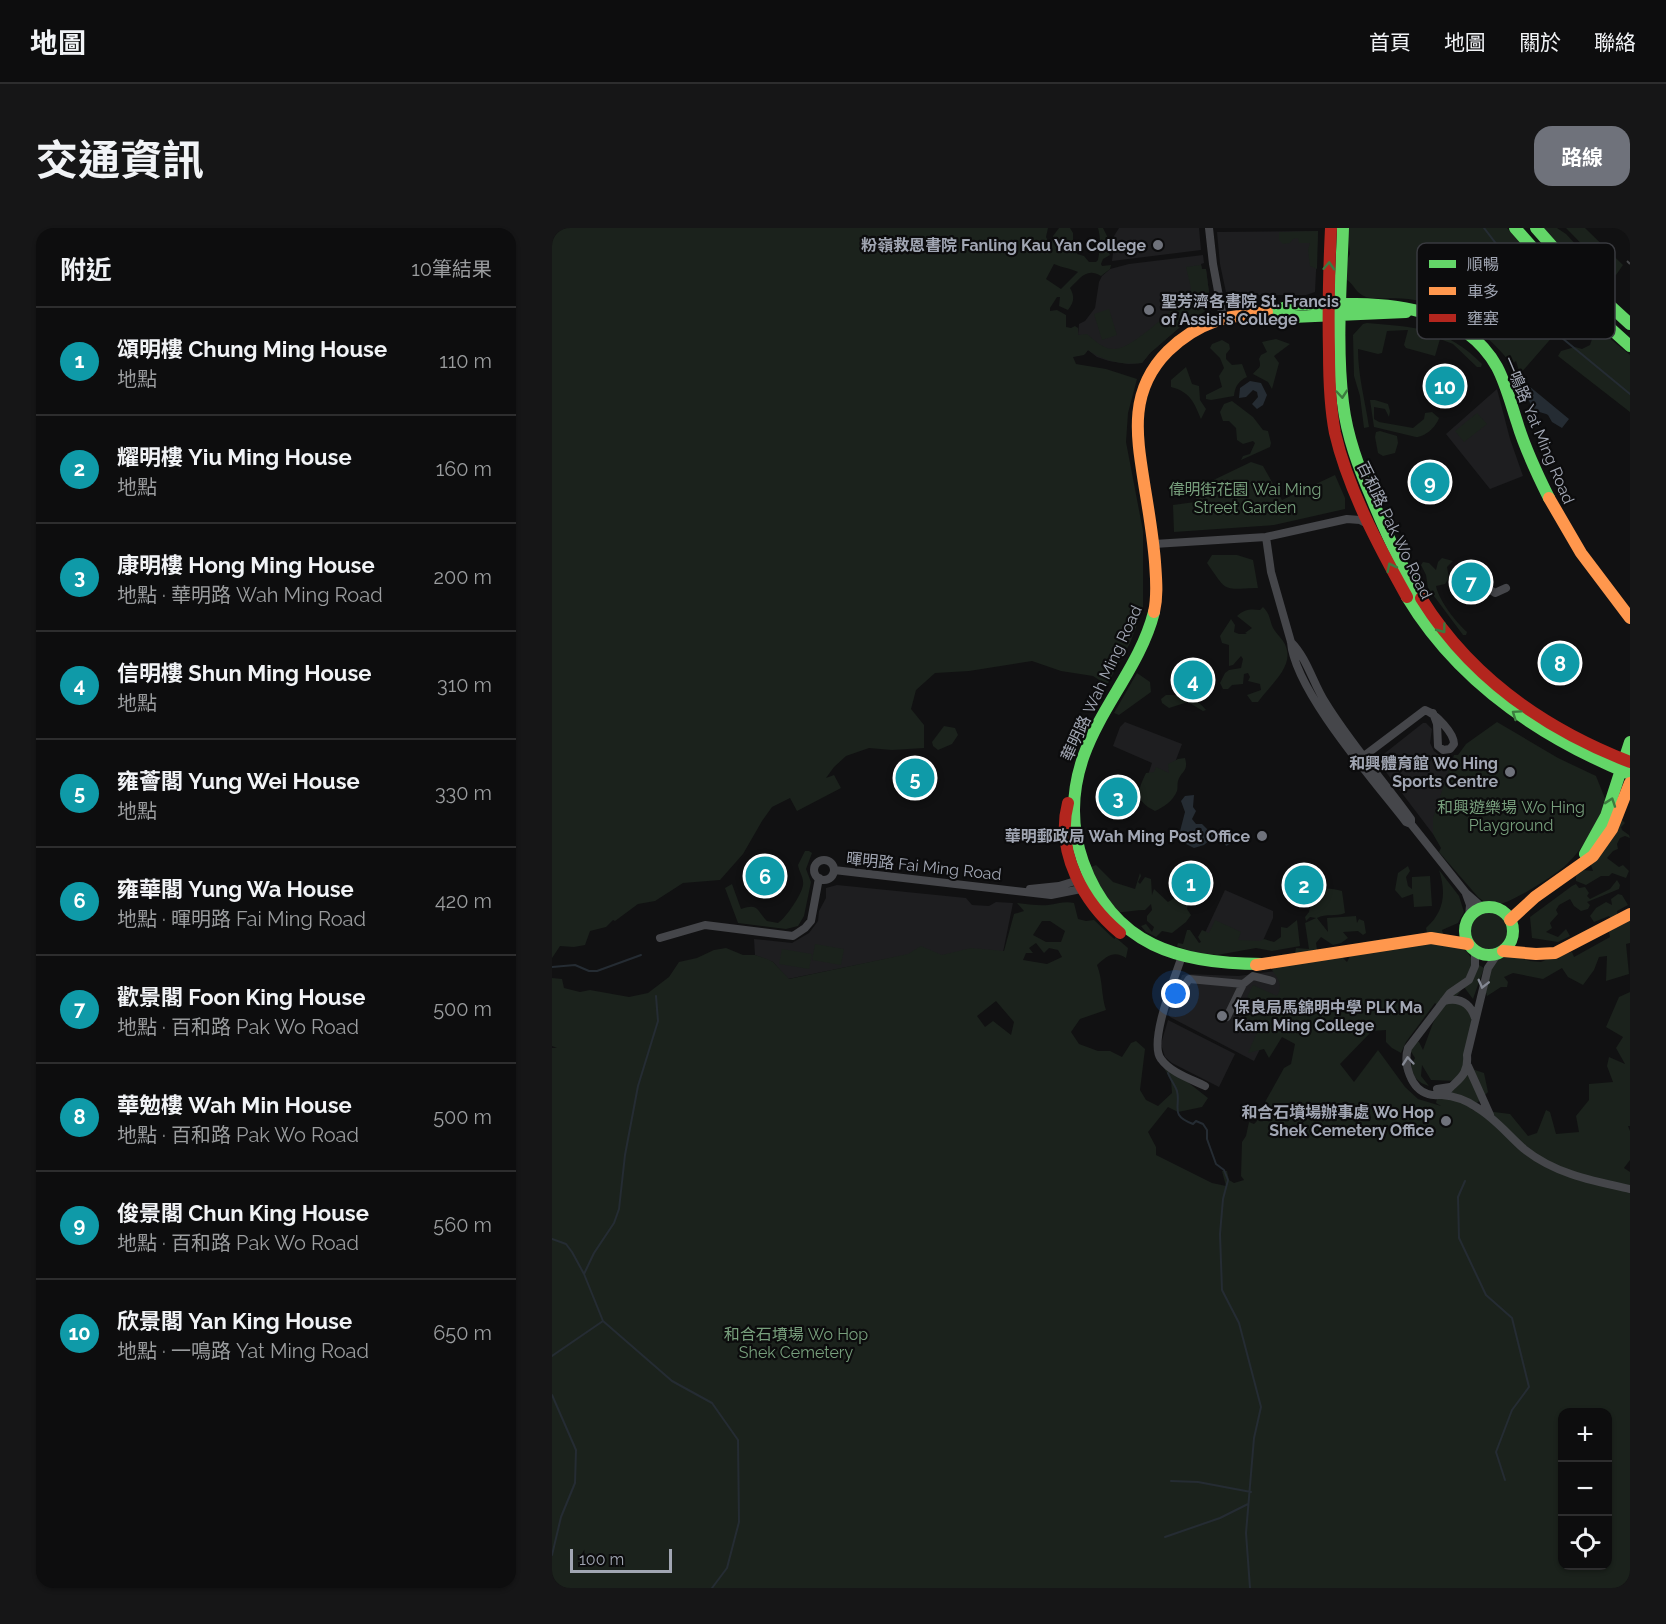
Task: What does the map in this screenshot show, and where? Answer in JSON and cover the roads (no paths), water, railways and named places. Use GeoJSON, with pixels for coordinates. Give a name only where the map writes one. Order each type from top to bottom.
{"type":"FeatureCollection","features":[{"type":"Feature","properties":{"kind":"main road","name":"百和路 Pak Wo Road"},"geometry":{"type":"LineString","coordinates":[[1331,228],[1334,309],[1333,417],[1342,458],[1404,592],[1440,645],[1498,702],[1554,739],[1603,764],[1627,767]]}},
{"type":"Feature","properties":{"kind":"main road","name":"百和路 Pak Wo Road"},"geometry":{"type":"LineString","coordinates":[[1343,228],[1334,309],[1344,413],[1351,446],[1414,588],[1451,641],[1503,690],[1558,729],[1627,767]]}},
{"type":"Feature","properties":{"kind":"main road"},"geometry":{"type":"LineString","coordinates":[[1515,228],[1528,243]]}},
{"type":"Feature","properties":{"kind":"main road"},"geometry":{"type":"LineString","coordinates":[[1536,228],[1549,243]]}},
{"type":"Feature","properties":{"kind":"main road","name":"一鳴路 Yat Ming Road"},"geometry":{"type":"LineString","coordinates":[[1334,309],[1382,304],[1417,311]]}},
{"type":"Feature","properties":{"kind":"main road","name":"華明路 Wah Ming Road"},"geometry":{"type":"LineString","coordinates":[[1334,309],[1293,305],[1276,311],[1245,313],[1223,318],[1201,327],[1174,346],[1154,367],[1141,396],[1137,439],[1154,544],[1156,591],[1151,621],[1131,664],[1092,734],[1076,779],[1072,797],[1084,883],[1121,924],[1150,945],[1181,959],[1219,964],[1262,964],[1439,938],[1456,929],[1468,918]]}},
{"type":"Feature","properties":{"kind":"main road"},"geometry":{"type":"LineString","coordinates":[[1615,310],[1630,324]]}},
{"type":"Feature","properties":{"kind":"main road"},"geometry":{"type":"LineString","coordinates":[[1615,332],[1630,346]]}},
{"type":"Feature","properties":{"kind":"main road","name":"一鳴路 Yat Ming Road"},"geometry":{"type":"LineString","coordinates":[[1473,339],[1492,359],[1502,377],[1533,463],[1560,522],[1586,561],[1630,618]]}},
{"type":"Feature","properties":{"kind":"main road"},"geometry":{"type":"LineString","coordinates":[[1576,867],[1593,843],[1606,816],[1627,767],[1630,742]]}},
{"type":"Feature","properties":{"kind":"main road"},"geometry":{"type":"LineString","coordinates":[[1510,920],[1535,897],[1593,855],[1604,843],[1618,816],[1630,783]]}},
{"type":"Feature","properties":{"kind":"main road"},"geometry":{"type":"LineString","coordinates":[[1535,897],[1500,910],[1483,908],[1476,911],[1468,918],[1465,934],[1472,947],[1492,955],[1500,952],[1542,954],[1560,951],[1630,914]]}},
{"type":"Feature","properties":{"kind":"main road"},"geometry":{"type":"LineString","coordinates":[[1500,910],[1510,920],[1513,935],[1529,953]]}},
{"type":"Feature","properties":{"kind":"main road"},"geometry":{"type":"LineString","coordinates":[[1500,952],[1510,942],[1513,935]]}},
{"type":"Feature","properties":{"kind":"main road","name":"華明路 Wah Ming Road"},"geometry":{"type":"LineString","coordinates":[[1439,938],[1472,947]]}},
{"type":"Feature","properties":{"kind":"street"},"geometry":{"type":"LineString","coordinates":[[1209,228],[1223,318]]}},
{"type":"Feature","properties":{"kind":"street"},"geometry":{"type":"LineString","coordinates":[[1154,544],[1266,537],[1347,519],[1354,516],[1359,499]]}},
{"type":"Feature","properties":{"kind":"street"},"geometry":{"type":"LineString","coordinates":[[1347,519],[1360,520],[1372,527]]}},
{"type":"Feature","properties":{"kind":"street"},"geometry":{"type":"LineString","coordinates":[[1266,537],[1271,573],[1292,651],[1317,704],[1406,822],[1411,824],[1466,893],[1483,908]]}},
{"type":"Feature","properties":{"kind":"street"},"geometry":{"type":"LineString","coordinates":[[1480,584],[1495,593],[1506,588]]}},
{"type":"Feature","properties":{"kind":"street"},"geometry":{"type":"LineString","coordinates":[[1291,642],[1299,650],[1325,702],[1411,819],[1411,824]]}},
{"type":"Feature","properties":{"kind":"street"},"geometry":{"type":"LineString","coordinates":[[1364,756],[1421,712],[1425,710],[1433,713]]}},
{"type":"Feature","properties":{"kind":"street","name":"暉明路 Fai Ming Road"},"geometry":{"type":"LineString","coordinates":[[819,861],[828,861],[834,870],[829,878],[819,878],[814,868],[819,861]]}},
{"type":"Feature","properties":{"kind":"street","name":"暉明路 Fai Ming Road"},"geometry":{"type":"LineString","coordinates":[[834,870],[1051,895],[1084,883]]}},
{"type":"Feature","properties":{"kind":"street"},"geometry":{"type":"LineString","coordinates":[[660,938],[705,925],[783,936],[797,934],[811,921],[819,878]]}},
{"type":"Feature","properties":{"kind":"street"},"geometry":{"type":"LineString","coordinates":[[1466,893],[1470,905],[1468,918]]}},
{"type":"Feature","properties":{"kind":"street"},"geometry":{"type":"LineString","coordinates":[[1472,947],[1475,966],[1472,974],[1463,985],[1450,993],[1408,1048],[1406,1058],[1411,1076],[1421,1090],[1429,1095],[1444,1095],[1462,1099],[1491,1118],[1524,1149],[1550,1166],[1583,1179],[1630,1189]]}},
{"type":"Feature","properties":{"kind":"street"},"geometry":{"type":"LineString","coordinates":[[1491,1118],[1468,1066],[1467,1056],[1488,968],[1500,952]]}},
{"type":"Feature","properties":{"kind":"street"},"geometry":{"type":"LineString","coordinates":[[1181,959],[1162,1019],[1157,1053],[1173,1070],[1205,1086]]}},
{"type":"Feature","properties":{"kind":"street"},"geometry":{"type":"LineString","coordinates":[[1227,1017],[1243,984],[1253,976],[1272,981]]}},
{"type":"Feature","properties":{"kind":"street"},"geometry":{"type":"LineString","coordinates":[[1169,996],[1176,999],[1188,979],[1243,984]]}},
{"type":"Feature","properties":{"kind":"street"},"geometry":{"type":"LineString","coordinates":[[1444,1001],[1452,999],[1463,1001],[1472,1009],[1475,1018]]}},
{"type":"Feature","properties":{"kind":"street"},"geometry":{"type":"LineString","coordinates":[[1444,1095],[1460,1079],[1468,1066]]}},
{"type":"Feature","properties":{"kind":"street"},"geometry":{"type":"LineString","coordinates":[[1437,1089],[1450,1087]]}},
{"type":"Feature","properties":{"kind":"waterway"},"geometry":{"type":"LineString","coordinates":[[1484,228],[1496,243]]}},
{"type":"Feature","properties":{"kind":"waterway"},"geometry":{"type":"LineString","coordinates":[[1563,339],[1630,394]]}},
{"type":"Feature","properties":{"kind":"waterway"},"geometry":{"type":"LineString","coordinates":[[552,967],[575,965],[589,971],[597,971],[641,955]]}},
{"type":"Feature","properties":{"kind":"waterway"},"geometry":{"type":"LineString","coordinates":[[584,1274],[594,1253],[614,1223],[619,1209],[625,1155],[638,1086],[658,1021],[656,996]]}},
{"type":"Feature","properties":{"kind":"waterway"},"geometry":{"type":"LineString","coordinates":[[1168,1073],[1177,1091],[1178,1114],[1193,1124],[1196,1121],[1203,1124],[1207,1130],[1207,1139],[1216,1164],[1224,1170],[1228,1180],[1223,1199],[1220,1234],[1222,1290],[1239,1323],[1261,1407],[1254,1438],[1246,1533],[1250,1588]]}},
{"type":"Feature","properties":{"kind":"waterway"},"geometry":{"type":"LineString","coordinates":[[1465,1181],[1458,1197],[1459,1238],[1486,1295],[1512,1318],[1529,1387],[1512,1410],[1496,1452],[1505,1480]]}},
{"type":"Feature","properties":{"kind":"waterway"},"geometry":{"type":"LineString","coordinates":[[552,1239],[566,1244],[572,1252],[584,1274],[603,1321],[672,1381],[712,1403],[738,1440],[739,1522],[727,1568],[712,1588]]}},
{"type":"Feature","properties":{"kind":"waterway"},"geometry":{"type":"LineString","coordinates":[[552,1356],[603,1321]]}},
{"type":"Feature","properties":{"kind":"waterway"},"geometry":{"type":"LineString","coordinates":[[552,1395],[576,1450],[575,1483],[561,1517],[552,1555]]}},
{"type":"Feature","properties":{"kind":"waterway"},"geometry":{"type":"LineString","coordinates":[[1171,1481],[1198,1482],[1251,1492]]}},
{"type":"Feature","properties":{"kind":"waterway"},"geometry":{"type":"LineString","coordinates":[[1165,1537],[1220,1518],[1248,1504]]}},
{"type":"Feature","properties":{"kind":"railway"},"geometry":{"type":"LineString","coordinates":[[1627,261],[1630,264]]}},
{"type":"Feature","properties":{"kind":"place","name":"粉嶺救恩書院 Fanling Kau Yan College"},"geometry":{"type":"Point","coordinates":[1158,245]}},
{"type":"Feature","properties":{"kind":"place","name":"聖芳濟各書院 St. Francis of Assisi's College"},"geometry":{"type":"Point","coordinates":[1149,310]}},
{"type":"Feature","properties":{"kind":"place","name":"欣景閣 Yan King House"},"geometry":{"type":"Point","coordinates":[1445,386]}},
{"type":"Feature","properties":{"kind":"place","name":"俊景閣 Chun King House"},"geometry":{"type":"Point","coordinates":[1430,482]}},
{"type":"Feature","properties":{"kind":"place","name":"歡景閣 Foon King House"},"geometry":{"type":"Point","coordinates":[1471,582]}},
{"type":"Feature","properties":{"kind":"place","name":"華勉樓 Wah Min House"},"geometry":{"type":"Point","coordinates":[1560,663]}},
{"type":"Feature","properties":{"kind":"place","name":"信明樓 Shun Ming House"},"geometry":{"type":"Point","coordinates":[1193,680]}},
{"type":"Feature","properties":{"kind":"place","name":"和興體育館 Wo Hing Sports Centre"},"geometry":{"type":"Point","coordinates":[1510,772]}},
{"type":"Feature","properties":{"kind":"place","name":"雍薈閣 Yung Wei House"},"geometry":{"type":"Point","coordinates":[915,778]}},
{"type":"Feature","properties":{"kind":"place","name":"康明樓 Hong Ming House"},"geometry":{"type":"Point","coordinates":[1118,797]}},
{"type":"Feature","properties":{"kind":"place","name":"華明郵政局 Wah Ming Post Office"},"geometry":{"type":"Point","coordinates":[1262,836]}},
{"type":"Feature","properties":{"kind":"place","name":"雍華閣 Yung Wa House"},"geometry":{"type":"Point","coordinates":[765,876]}},
{"type":"Feature","properties":{"kind":"place","name":"頌明樓 Chung Ming House"},"geometry":{"type":"Point","coordinates":[1191,883]}},
{"type":"Feature","properties":{"kind":"place","name":"耀明樓 Yiu Ming House"},"geometry":{"type":"Point","coordinates":[1304,885]}},
{"type":"Feature","properties":{"kind":"place","name":"保良局馬錦明中學 PLK Ma Kam Ming College"},"geometry":{"type":"Point","coordinates":[1222,1016]}},
{"type":"Feature","properties":{"kind":"place","name":"和合石墳場辦事處 Wo Hop Shek Cemetery Office"},"geometry":{"type":"Point","coordinates":[1446,1121]}},
{"type":"Feature","properties":{"kind":"park label","name":"偉明街花園 Wai Ming Street Garden"},"geometry":{"type":"Point","coordinates":[1245,498]}},
{"type":"Feature","properties":{"kind":"park label","name":"和興遊樂場 Wo Hing Playground"},"geometry":{"type":"Point","coordinates":[1511,816]}},
{"type":"Feature","properties":{"kind":"park label","name":"和合石墳場 Wo Hop Shek Cemetery"},"geometry":{"type":"Point","coordinates":[796,1343]}}]}
